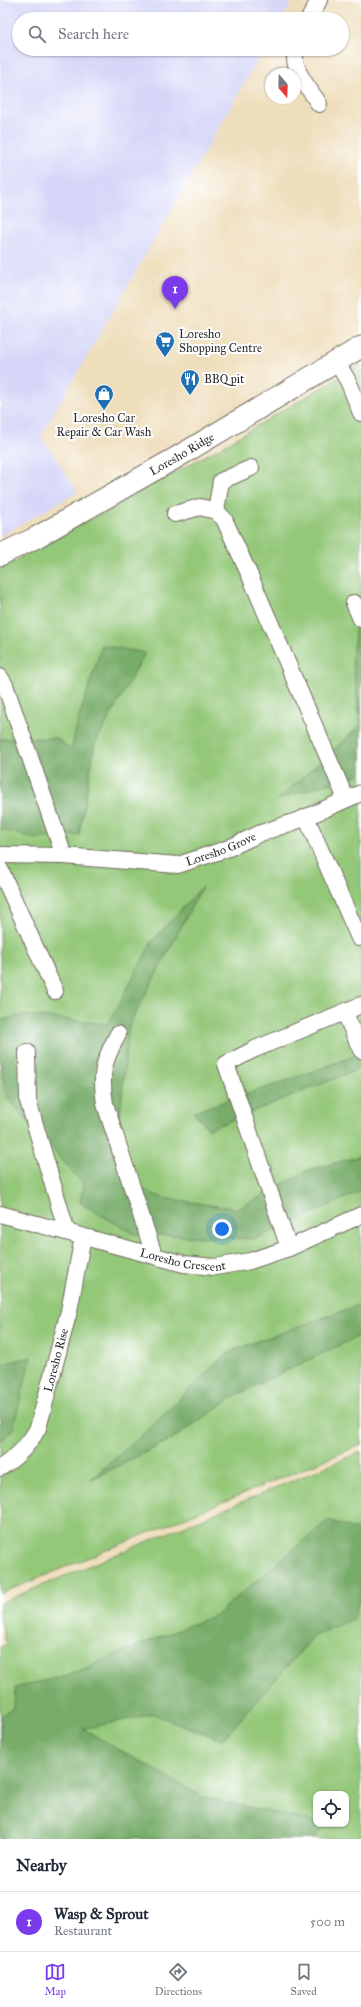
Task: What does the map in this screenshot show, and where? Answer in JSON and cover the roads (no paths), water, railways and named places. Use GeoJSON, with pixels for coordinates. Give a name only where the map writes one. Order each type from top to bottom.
{"type":"FeatureCollection","features":[{"type":"Feature","properties":{"kind":"main road","name":"Loresho Ridge"},"geometry":{"type":"LineString","coordinates":[[0,555],[37,537],[179,456],[361,347]]}},
{"type":"Feature","properties":{"kind":"street"},"geometry":{"type":"LineString","coordinates":[[313,12],[319,0]]}},
{"type":"Feature","properties":{"kind":"street"},"geometry":{"type":"LineString","coordinates":[[294,56],[296,69],[319,104]]}},
{"type":"Feature","properties":{"kind":"street"},"geometry":{"type":"LineString","coordinates":[[337,362],[349,383],[361,413]]}},
{"type":"Feature","properties":{"kind":"street"},"geometry":{"type":"LineString","coordinates":[[216,511],[221,481],[251,468]]}},
{"type":"Feature","properties":{"kind":"street"},"geometry":{"type":"LineString","coordinates":[[175,514],[200,506],[216,511],[224,519],[346,799]]}},
{"type":"Feature","properties":{"kind":"street"},"geometry":{"type":"LineString","coordinates":[[354,603],[361,620]]}},
{"type":"Feature","properties":{"kind":"street"},"geometry":{"type":"LineString","coordinates":[[0,677],[5,685],[64,856]]}},
{"type":"Feature","properties":{"kind":"street","name":"Loresho Grove"},"geometry":{"type":"LineString","coordinates":[[0,855],[64,856],[178,865],[229,848],[261,833],[306,817],[361,793]]}},
{"type":"Feature","properties":{"kind":"street"},"geometry":{"type":"LineString","coordinates":[[306,817],[359,938]]}},
{"type":"Feature","properties":{"kind":"street"},"geometry":{"type":"LineString","coordinates":[[0,869],[55,991]]}},
{"type":"Feature","properties":{"kind":"street"},"geometry":{"type":"LineString","coordinates":[[289,1248],[228,1074],[226,1064],[255,1049],[345,1013],[361,1005]]}},
{"type":"Feature","properties":{"kind":"street"},"geometry":{"type":"LineString","coordinates":[[345,1013],[361,1050]]}},
{"type":"Feature","properties":{"kind":"street"},"geometry":{"type":"LineString","coordinates":[[118,1034],[106,1058],[101,1079],[105,1104],[154,1255]]}},
{"type":"Feature","properties":{"kind":"street"},"geometry":{"type":"LineString","coordinates":[[27,1052],[28,1101],[67,1232]]}},
{"type":"Feature","properties":{"kind":"street","name":"Loresho Crescent"},"geometry":{"type":"LineString","coordinates":[[0,1214],[184,1264],[216,1267],[250,1261],[289,1248],[361,1215]]}},
{"type":"Feature","properties":{"kind":"street","name":"Loresho Rise"},"geometry":{"type":"LineString","coordinates":[[0,1468],[17,1457],[30,1444],[38,1428],[69,1311],[83,1236]]}},
{"type":"Feature","properties":{"kind":"place","name":"Wasp & Sprout"},"geometry":{"type":"Point","coordinates":[175,309]}},
{"type":"Feature","properties":{"kind":"place","name":"Loresho Shopping Centre"},"geometry":{"type":"Point","coordinates":[165,358]}},
{"type":"Feature","properties":{"kind":"place","name":"BBQ pit"},"geometry":{"type":"Point","coordinates":[190,396]}},
{"type":"Feature","properties":{"kind":"place","name":"Loresho Car Repair & Car Wash"},"geometry":{"type":"Point","coordinates":[104,411]}}]}
